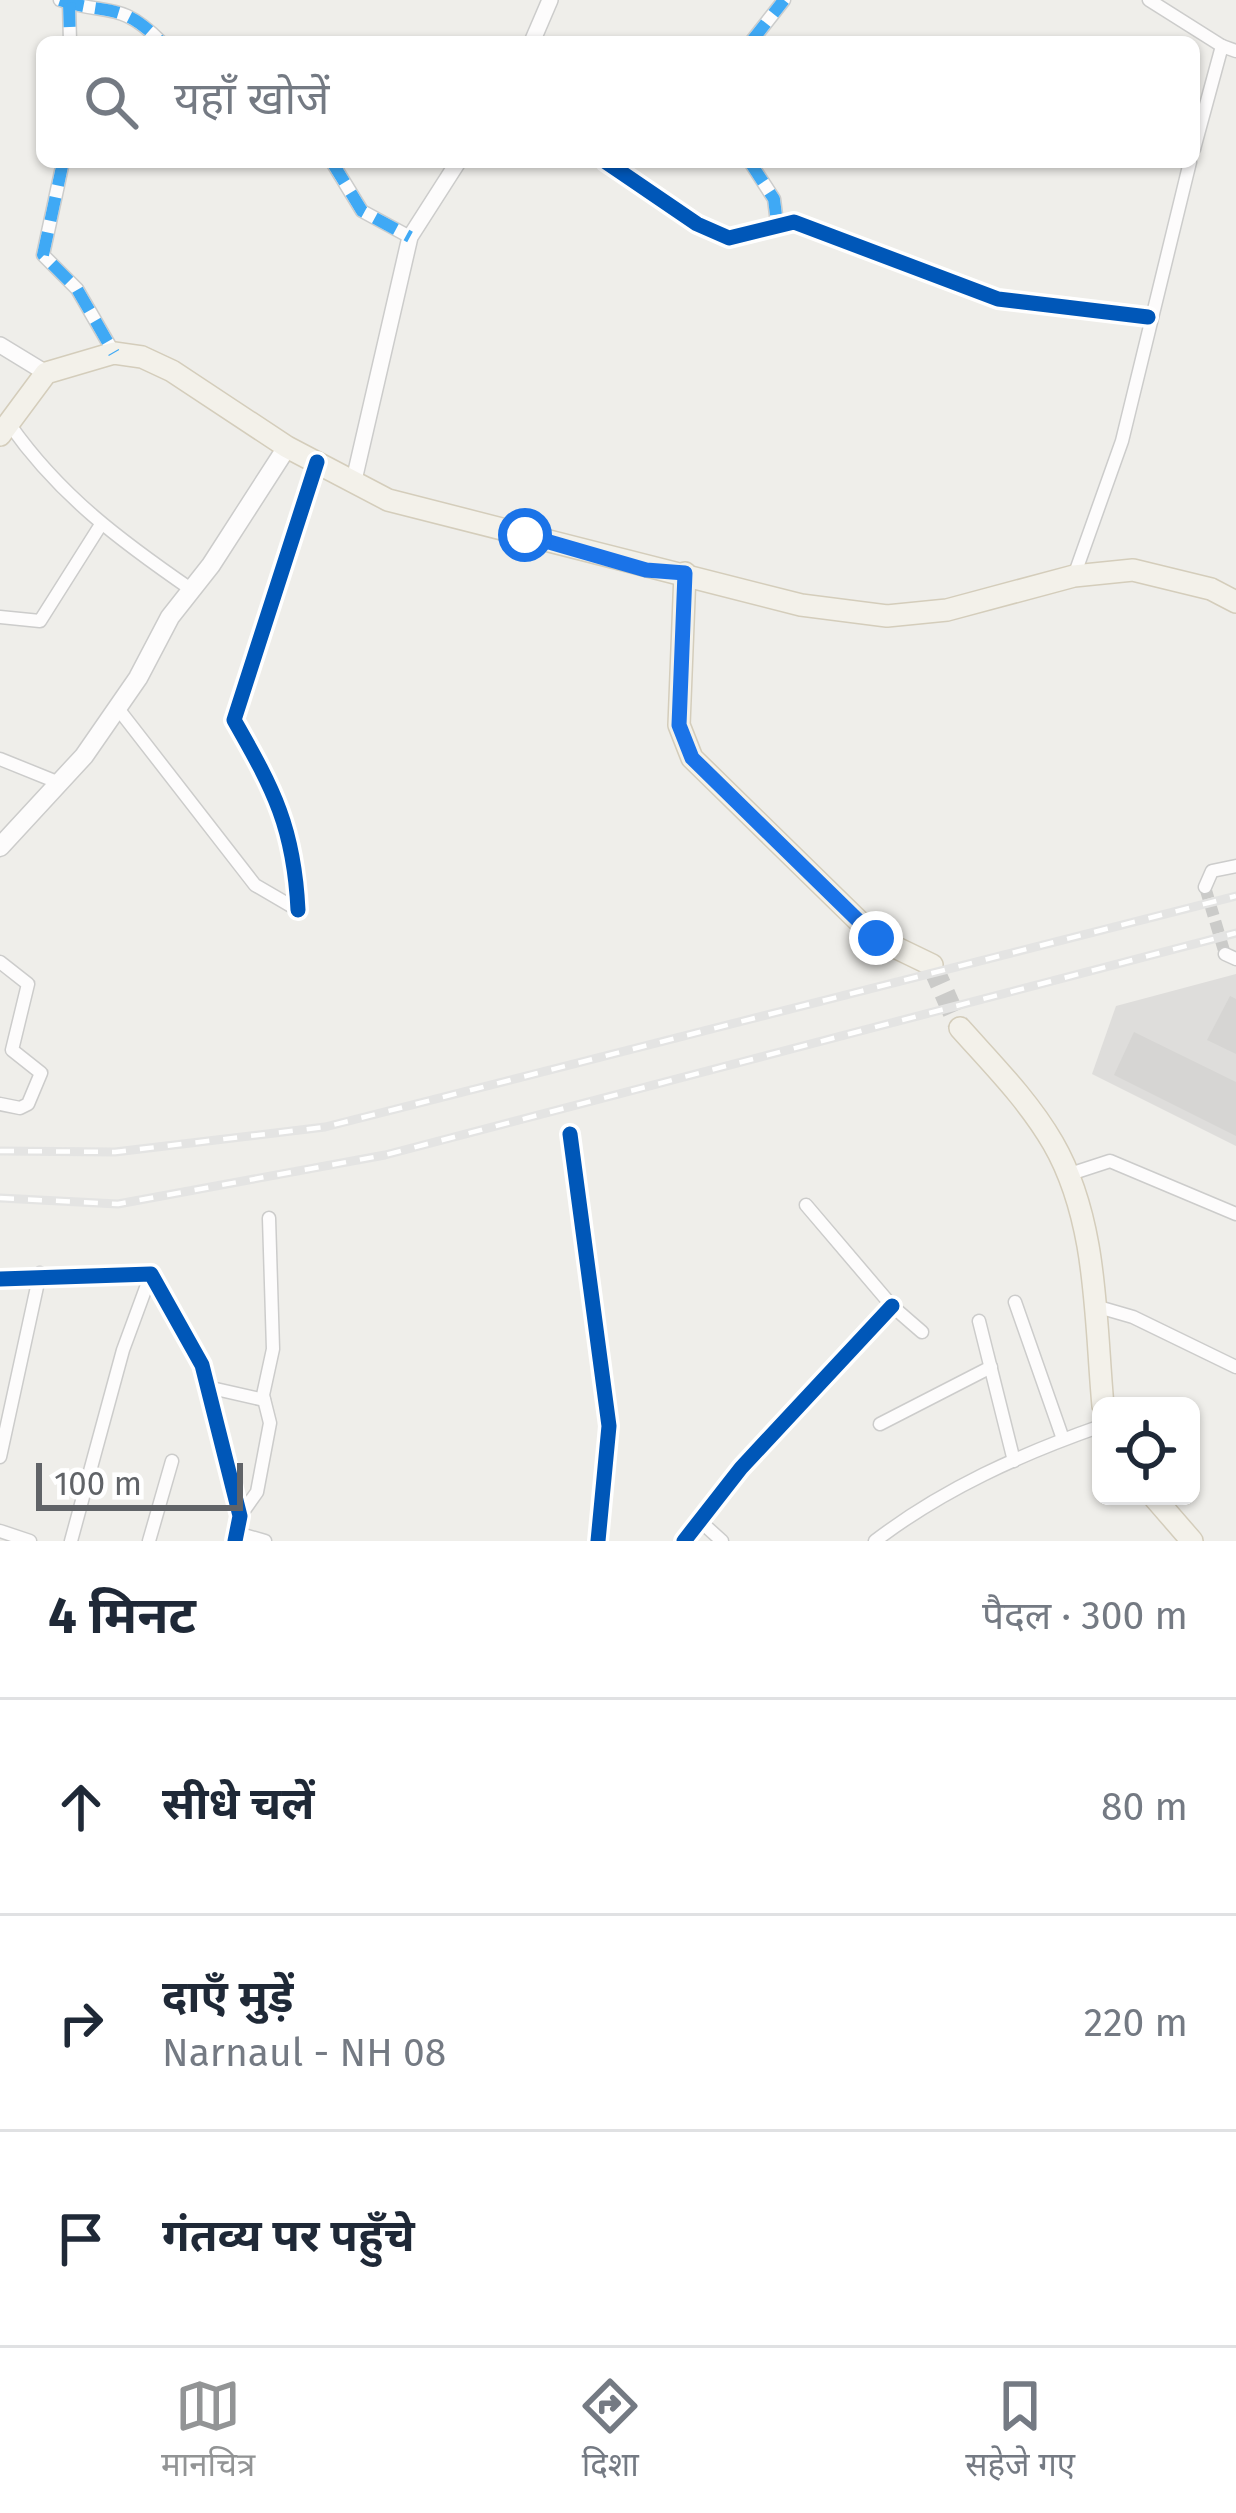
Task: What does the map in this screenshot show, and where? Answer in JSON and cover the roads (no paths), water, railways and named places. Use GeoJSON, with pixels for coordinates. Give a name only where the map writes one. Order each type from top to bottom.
{"type":"FeatureCollection","features":[{"type":"Feature","properties":{"kind":"main road"},"geometry":{"type":"LineString","coordinates":[[5,430],[46,373],[114,353],[142,357],[172,371],[287,447],[388,500],[646,570],[685,573],[801,604],[887,616],[947,610],[1074,576],[1133,570],[1211,589],[1236,602]]}},
{"type":"Feature","properties":{"kind":"main road"},"geometry":{"type":"LineString","coordinates":[[0,848],[84,756],[287,447]]}},
{"type":"Feature","properties":{"kind":"main road"},"geometry":{"type":"LineString","coordinates":[[685,573],[679,725],[692,758],[876,938],[932,965]]}},
{"type":"Feature","properties":{"kind":"main road"},"geometry":{"type":"LineString","coordinates":[[960,1028],[1024,1099],[1067,1175],[1088,1247],[1102,1397]]}},
{"type":"Feature","properties":{"kind":"main road"},"geometry":{"type":"LineString","coordinates":[[1161,1505],[1192,1541]]}},
{"type":"Feature","properties":{"kind":"street"},"geometry":{"type":"LineString","coordinates":[[535,36],[550,0]]}},
{"type":"Feature","properties":{"kind":"street"},"geometry":{"type":"LineString","coordinates":[[756,36],[784,0]]}},
{"type":"Feature","properties":{"kind":"street"},"geometry":{"type":"LineString","coordinates":[[1148,0],[1229,48],[1200,132]]}},
{"type":"Feature","properties":{"kind":"street"},"geometry":{"type":"LineString","coordinates":[[69,36],[64,2],[111,7],[141,21],[155,36]]}},
{"type":"Feature","properties":{"kind":"street"},"geometry":{"type":"LineString","coordinates":[[62,168],[43,255],[77,289],[114,353]]}},
{"type":"Feature","properties":{"kind":"street"},"geometry":{"type":"LineString","coordinates":[[336,168],[362,211],[410,237]]}},
{"type":"Feature","properties":{"kind":"street"},"geometry":{"type":"LineString","coordinates":[[354,481],[410,237],[454,168]]}},
{"type":"Feature","properties":{"kind":"street"},"geometry":{"type":"LineString","coordinates":[[615,168],[683,215],[729,238],[794,222],[998,299],[1148,317]]}},
{"type":"Feature","properties":{"kind":"street"},"geometry":{"type":"LineString","coordinates":[[754,168],[774,200],[777,224]]}},
{"type":"Feature","properties":{"kind":"street"},"geometry":{"type":"LineString","coordinates":[[1074,576],[1122,441],[1148,317],[1188,168]]}},
{"type":"Feature","properties":{"kind":"street"},"geometry":{"type":"LineString","coordinates":[[0,345],[46,373]]}},
{"type":"Feature","properties":{"kind":"street"},"geometry":{"type":"LineString","coordinates":[[5,430],[100,526],[192,590]]}},
{"type":"Feature","properties":{"kind":"street"},"geometry":{"type":"LineString","coordinates":[[116,706],[255,885],[298,910],[295,850],[272,786],[234,720],[317,461]]}},
{"type":"Feature","properties":{"kind":"street"},"geometry":{"type":"LineString","coordinates":[[0,616],[40,621],[100,526]]}},
{"type":"Feature","properties":{"kind":"street"},"geometry":{"type":"LineString","coordinates":[[0,759],[57,782]]}},
{"type":"Feature","properties":{"kind":"street"},"geometry":{"type":"LineString","coordinates":[[1205,887],[1212,871],[1236,866]]}},
{"type":"Feature","properties":{"kind":"street"},"geometry":{"type":"LineString","coordinates":[[0,962],[28,984],[12,1050],[41,1072],[28,1104],[0,1104]]}},
{"type":"Feature","properties":{"kind":"street"},"geometry":{"type":"LineString","coordinates":[[570,1134],[609,1426],[598,1541]]}},
{"type":"Feature","properties":{"kind":"street"},"geometry":{"type":"LineString","coordinates":[[1067,1175],[1110,1161],[1236,1214]]}},
{"type":"Feature","properties":{"kind":"street"},"geometry":{"type":"LineString","coordinates":[[806,1205],[892,1306],[922,1332]]}},
{"type":"Feature","properties":{"kind":"street"},"geometry":{"type":"LineString","coordinates":[[266,1541],[236,1537],[240,1516],[257,1492],[270,1423],[264,1400],[274,1349],[269,1218]]}},
{"type":"Feature","properties":{"kind":"street"},"geometry":{"type":"LineString","coordinates":[[0,1279],[40,1273],[151,1274]]}},
{"type":"Feature","properties":{"kind":"street"},"geometry":{"type":"LineString","coordinates":[[0,1456],[40,1273]]}},
{"type":"Feature","properties":{"kind":"street"},"geometry":{"type":"LineString","coordinates":[[151,1274],[202,1365],[240,1516]]}},
{"type":"Feature","properties":{"kind":"street"},"geometry":{"type":"LineString","coordinates":[[71,1541],[123,1350],[151,1274]]}},
{"type":"Feature","properties":{"kind":"street"},"geometry":{"type":"LineString","coordinates":[[1016,1302],[1063,1439]]}},
{"type":"Feature","properties":{"kind":"street"},"geometry":{"type":"LineString","coordinates":[[684,1541],[892,1306]]}},
{"type":"Feature","properties":{"kind":"street"},"geometry":{"type":"LineString","coordinates":[[1094,1306],[1133,1317],[1236,1367]]}},
{"type":"Feature","properties":{"kind":"street"},"geometry":{"type":"LineString","coordinates":[[980,1322],[1014,1461]]}},
{"type":"Feature","properties":{"kind":"street"},"geometry":{"type":"LineString","coordinates":[[880,1424],[991,1367]]}},
{"type":"Feature","properties":{"kind":"street"},"geometry":{"type":"LineString","coordinates":[[208,1387],[264,1400]]}},
{"type":"Feature","properties":{"kind":"street"},"geometry":{"type":"LineString","coordinates":[[875,1541],[923,1504],[1092,1429]]}},
{"type":"Feature","properties":{"kind":"street"},"geometry":{"type":"LineString","coordinates":[[149,1541],[172,1461]]}},
{"type":"Feature","properties":{"kind":"street"},"geometry":{"type":"LineString","coordinates":[[700,1520],[722,1541]]}},
{"type":"Feature","properties":{"kind":"street"},"geometry":{"type":"LineString","coordinates":[[0,1532],[30,1541]]}},
{"type":"Feature","properties":{"kind":"tunnel"},"geometry":{"type":"LineString","coordinates":[[1205,887],[1225,954]]}},
{"type":"Feature","properties":{"kind":"tunnel"},"geometry":{"type":"LineString","coordinates":[[932,965],[960,1028]]}},
{"type":"Feature","properties":{"kind":"railway"},"geometry":{"type":"LineString","coordinates":[[0,1151],[115,1152],[325,1127],[1236,896]]}},
{"type":"Feature","properties":{"kind":"railway"},"geometry":{"type":"LineString","coordinates":[[0,1198],[118,1204],[385,1155],[1236,933]]}}]}
